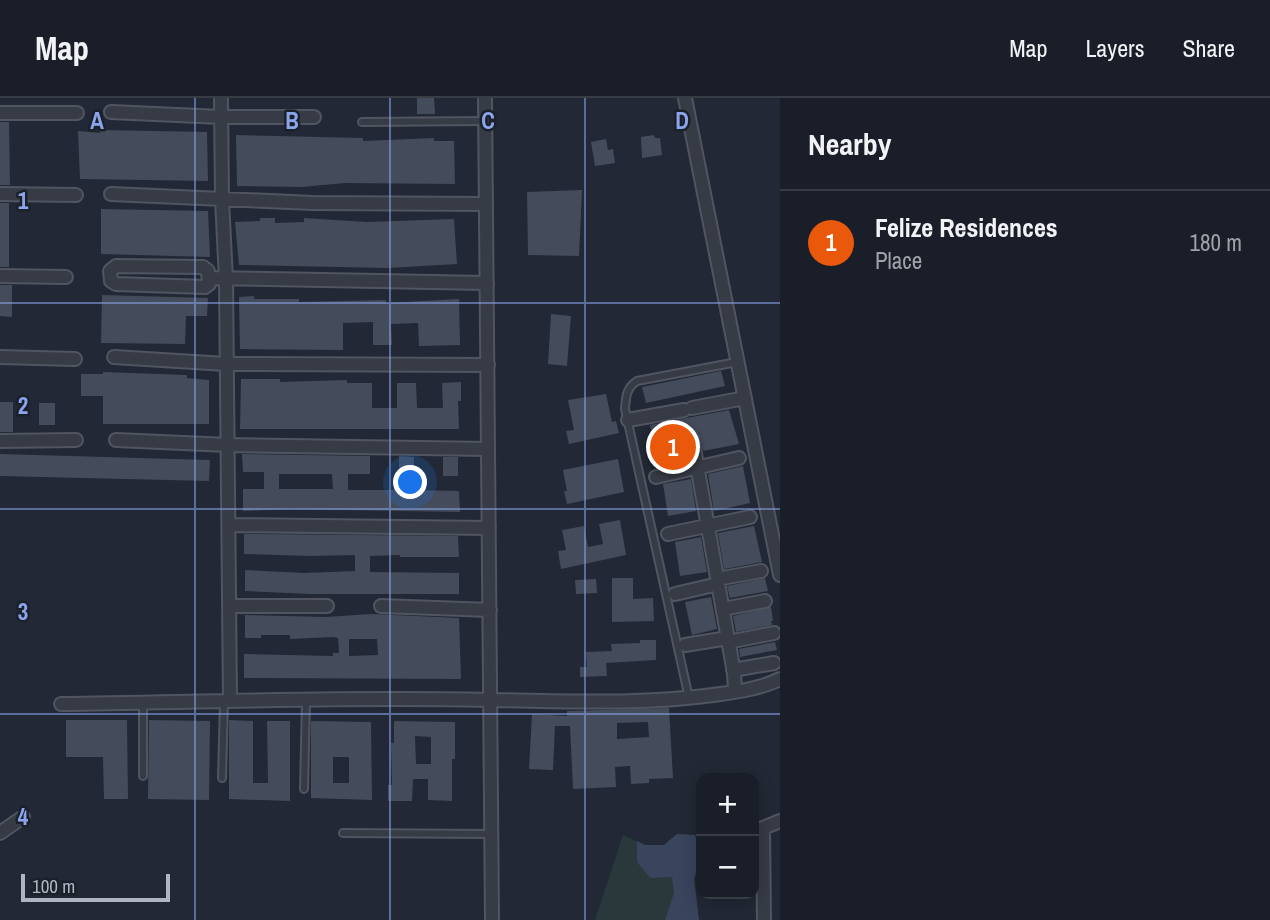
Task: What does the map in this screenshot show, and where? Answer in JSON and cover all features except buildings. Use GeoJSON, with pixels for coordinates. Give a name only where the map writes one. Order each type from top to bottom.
{"type":"FeatureCollection","features":[{"type":"Feature","properties":{"kind":"street"},"geometry":{"type":"LineString","coordinates":[[221,98],[229,525],[227,701]]}},
{"type":"Feature","properties":{"kind":"street"},"geometry":{"type":"LineString","coordinates":[[485,98],[492,920]]}},
{"type":"Feature","properties":{"kind":"street"},"geometry":{"type":"LineString","coordinates":[[685,98],[780,575]]}},
{"type":"Feature","properties":{"kind":"street"},"geometry":{"type":"LineString","coordinates":[[111,112],[221,117],[314,117]]}},
{"type":"Feature","properties":{"kind":"street"},"geometry":{"type":"LineString","coordinates":[[0,113],[77,113]]}},
{"type":"Feature","properties":{"kind":"street"},"geometry":{"type":"LineString","coordinates":[[0,194],[76,195]]}},
{"type":"Feature","properties":{"kind":"street"},"geometry":{"type":"LineString","coordinates":[[111,194],[313,203],[486,204]]}},
{"type":"Feature","properties":{"kind":"street"},"geometry":{"type":"LineString","coordinates":[[116,266],[203,267],[208,271],[209,278],[209,284],[205,287],[116,284],[111,281],[110,271],[116,266]]}},
{"type":"Feature","properties":{"kind":"street"},"geometry":{"type":"LineString","coordinates":[[0,276],[66,277]]}},
{"type":"Feature","properties":{"kind":"street"},"geometry":{"type":"LineString","coordinates":[[209,278],[487,282]]}},
{"type":"Feature","properties":{"kind":"street"},"geometry":{"type":"LineString","coordinates":[[0,358],[75,359]]}},
{"type":"Feature","properties":{"kind":"street"},"geometry":{"type":"LineString","coordinates":[[114,358],[226,363],[488,365]]}},
{"type":"Feature","properties":{"kind":"street"},"geometry":{"type":"LineString","coordinates":[[628,420],[745,398]]}},
{"type":"Feature","properties":{"kind":"street"},"geometry":{"type":"LineString","coordinates":[[692,438],[735,691]]}},
{"type":"Feature","properties":{"kind":"street"},"geometry":{"type":"LineString","coordinates":[[0,441],[76,440]]}},
{"type":"Feature","properties":{"kind":"street"},"geometry":{"type":"LineString","coordinates":[[116,440],[228,445],[488,449]]}},
{"type":"Feature","properties":{"kind":"street"},"geometry":{"type":"LineString","coordinates":[[656,477],[739,458]]}},
{"type":"Feature","properties":{"kind":"street"},"geometry":{"type":"LineString","coordinates":[[668,534],[750,517]]}},
{"type":"Feature","properties":{"kind":"street"},"geometry":{"type":"LineString","coordinates":[[229,525],[489,528]]}},
{"type":"Feature","properties":{"kind":"street"},"geometry":{"type":"LineString","coordinates":[[675,594],[761,571]]}},
{"type":"Feature","properties":{"kind":"street"},"geometry":{"type":"LineString","coordinates":[[723,609],[765,601]]}},
{"type":"Feature","properties":{"kind":"street"},"geometry":{"type":"LineString","coordinates":[[229,606],[327,606]]}},
{"type":"Feature","properties":{"kind":"street"},"geometry":{"type":"LineString","coordinates":[[381,606],[490,610]]}},
{"type":"Feature","properties":{"kind":"street"},"geometry":{"type":"LineString","coordinates":[[685,645],[774,633]]}},
{"type":"Feature","properties":{"kind":"street"},"geometry":{"type":"LineString","coordinates":[[733,670],[774,663]]}},
{"type":"Feature","properties":{"kind":"street"},"geometry":{"type":"LineString","coordinates":[[61,704],[491,700],[581,703],[689,698],[766,685],[780,679]]}},
{"type":"Feature","properties":{"kind":"street"},"geometry":{"type":"LineString","coordinates":[[0,833],[23,817]]}},
{"type":"Feature","properties":{"kind":"street"},"geometry":{"type":"LineString","coordinates":[[764,920],[763,828],[780,821]]}},
{"type":"Feature","properties":{"kind":"lane"},"geometry":{"type":"LineString","coordinates":[[362,122],[486,121]]}},
{"type":"Feature","properties":{"kind":"lane"},"geometry":{"type":"LineString","coordinates":[[689,698],[628,420],[626,397],[628,390],[637,381],[737,362]]}},
{"type":"Feature","properties":{"kind":"lane"},"geometry":{"type":"LineString","coordinates":[[222,778],[227,701]]}},
{"type":"Feature","properties":{"kind":"lane"},"geometry":{"type":"LineString","coordinates":[[304,789],[306,701]]}},
{"type":"Feature","properties":{"kind":"lane"},"geometry":{"type":"LineString","coordinates":[[143,702],[143,776]]}},
{"type":"Feature","properties":{"kind":"lane"},"geometry":{"type":"LineString","coordinates":[[343,832],[491,834]]}},
{"type":"Feature","properties":{"kind":"shaded area"},"geometry":{"type":"Polygon","coordinates":[[[677,834],[695,835],[694,879],[699,920],[595,920],[623,835],[645,845],[664,845],[677,834]]]}},
{"type":"Feature","properties":{"kind":"water"},"geometry":{"type":"Polygon","coordinates":[[[677,834],[695,835],[694,879],[699,920],[665,920],[674,893],[672,877],[650,878],[637,862],[637,841],[645,845],[664,845],[677,834]]]}},
{"type":"Feature","properties":{"kind":"place","name":"Felize Residences"},"geometry":{"type":"Point","coordinates":[673,447]}}]}
